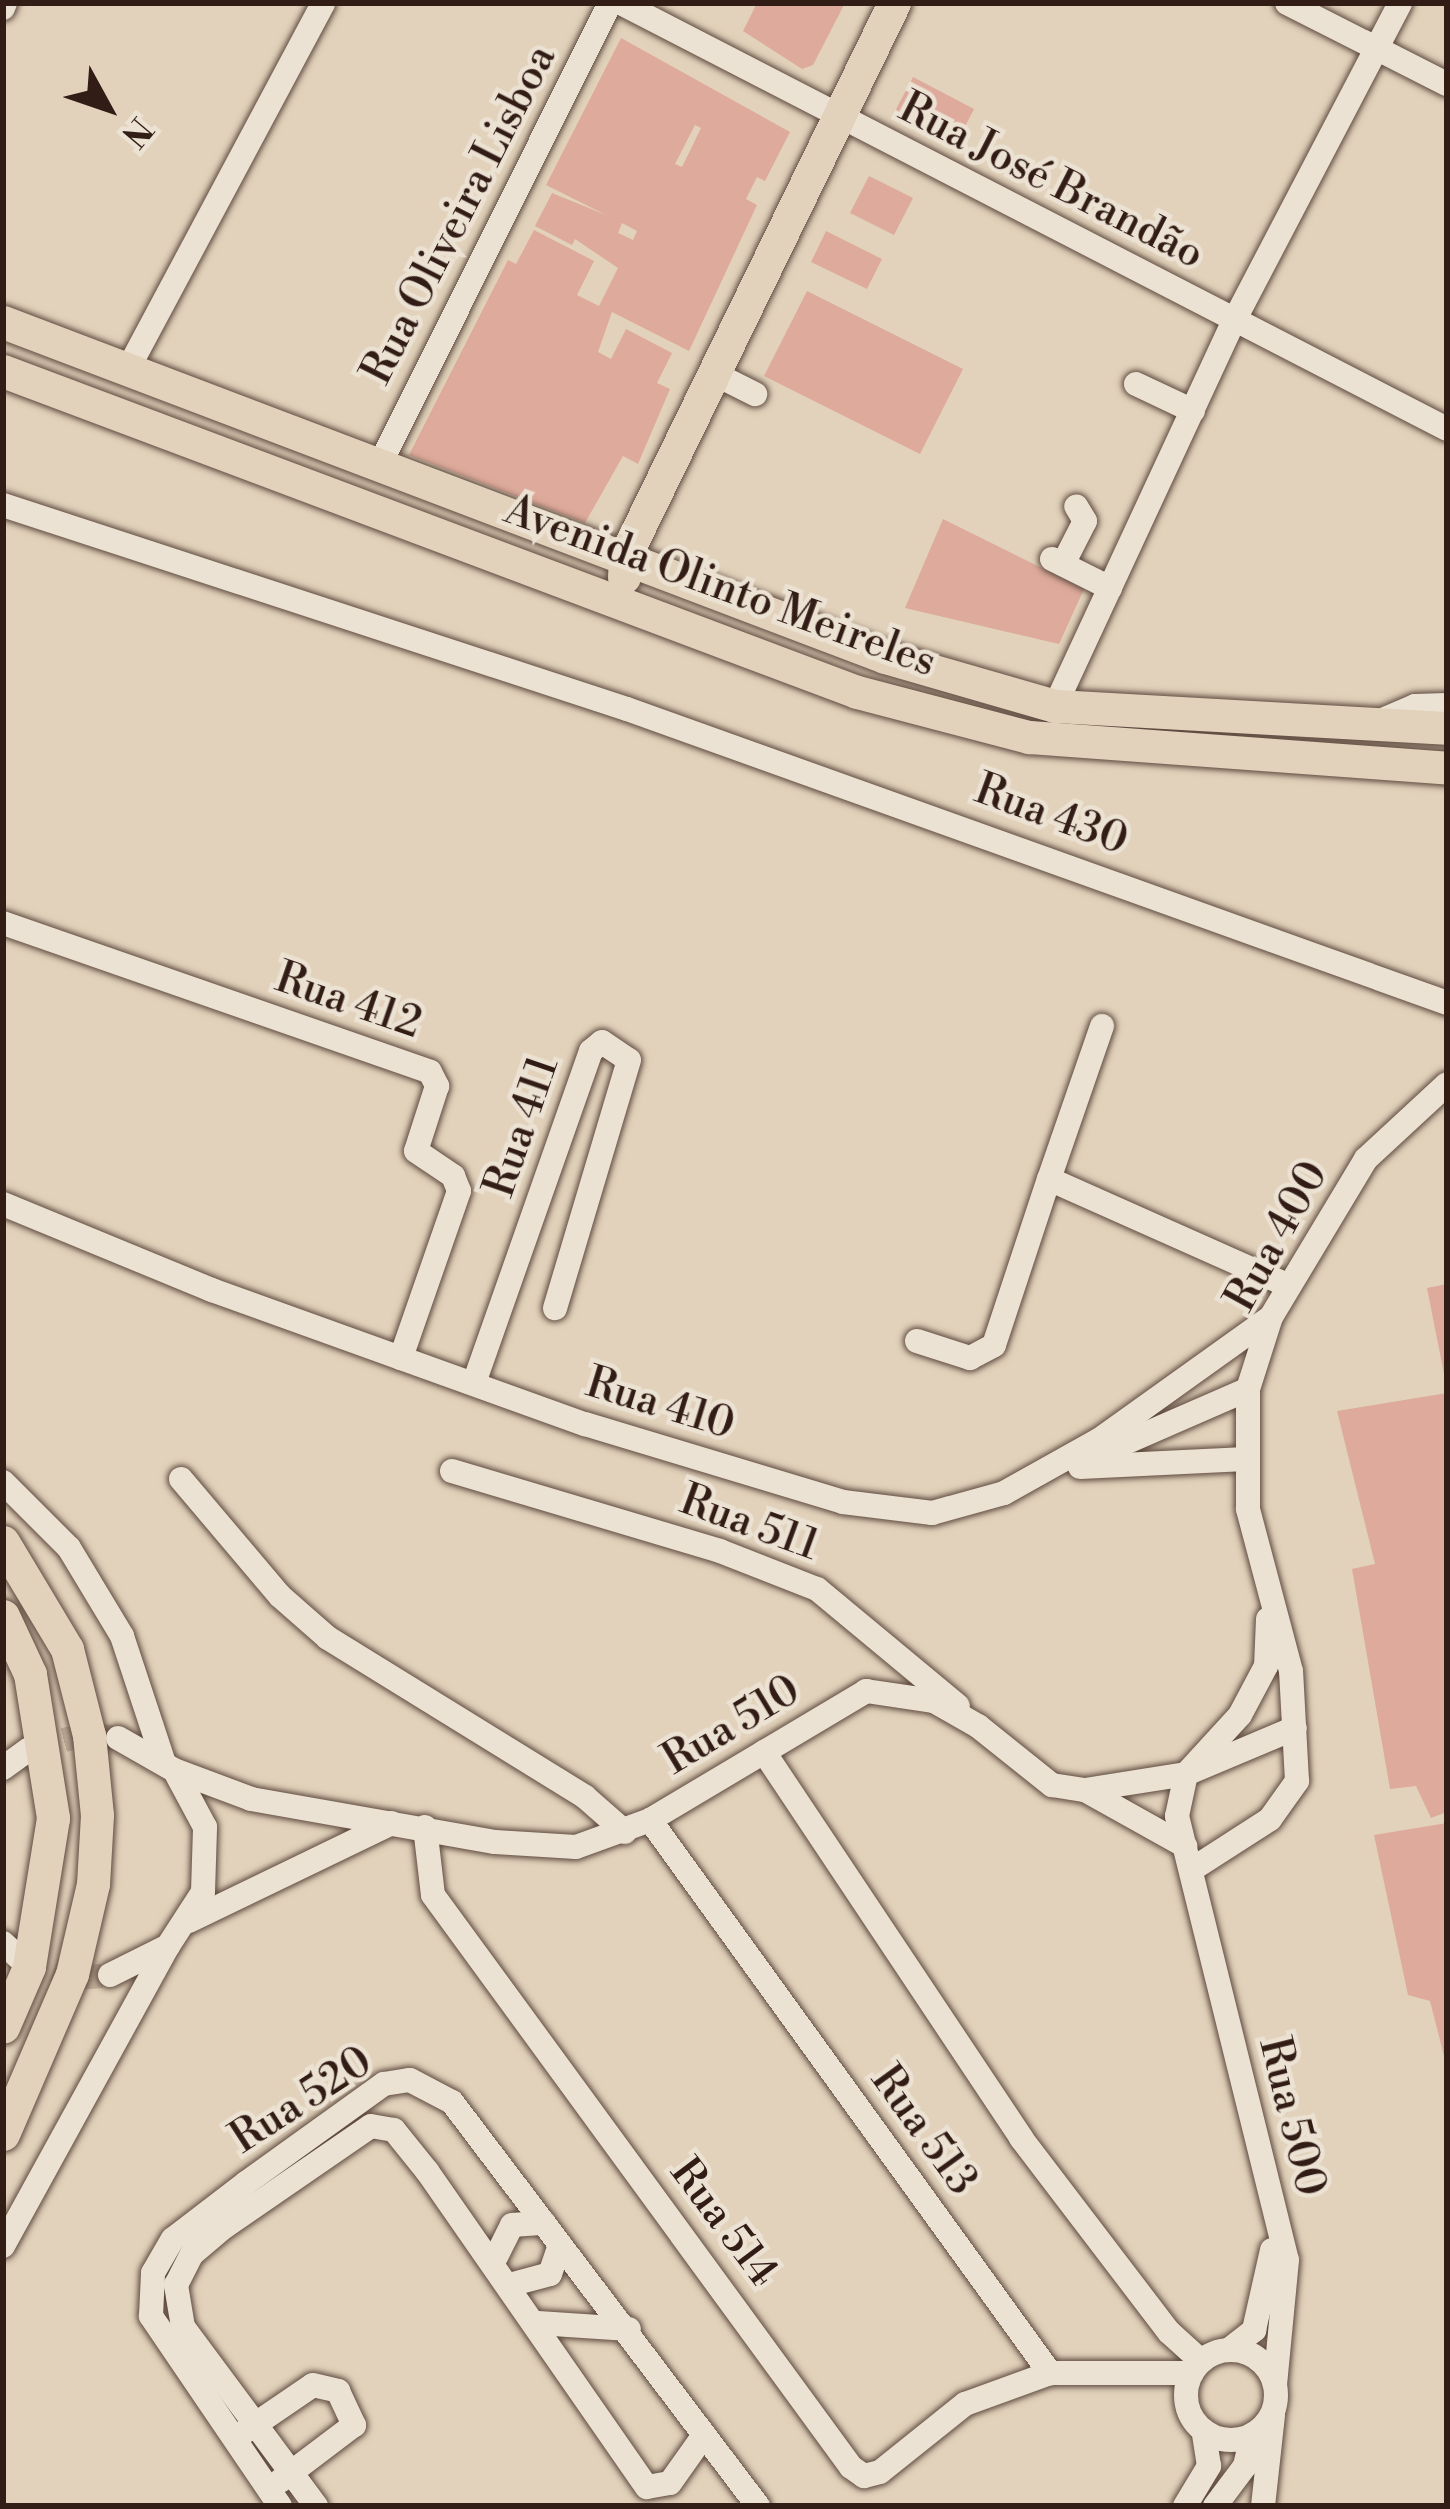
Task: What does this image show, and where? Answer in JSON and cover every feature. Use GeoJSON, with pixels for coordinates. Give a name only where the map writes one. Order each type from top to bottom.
{"type":"FeatureCollection","features":[{"type":"Feature","properties":{"kind":"main road"},"geometry":{"type":"LineString","coordinates":[[621,603],[626,556],[894,3]]}},
{"type":"Feature","properties":{"kind":"main road","name":"Avenida Olinto Meireles"},"geometry":{"type":"LineString","coordinates":[[3,322],[884,657],[1055,706],[1447,728]]}},
{"type":"Feature","properties":{"kind":"main road","name":"Avenida Olinto Meireles"},"geometry":{"type":"LineString","coordinates":[[3,371],[857,692],[1029,736],[1443,769]]}},
{"type":"Feature","properties":{"kind":"main road"},"geometry":{"type":"LineString","coordinates":[[3,1542],[67,1649],[89,1735],[97,1815],[93,1884],[72,1974],[3,2134]]}},
{"type":"Feature","properties":{"kind":"main road"},"geometry":{"type":"LineString","coordinates":[[3,1616],[30,1674],[48,1747],[53,1818],[29,1967],[3,2027]]}},
{"type":"Feature","properties":{"kind":"street"},"geometry":{"type":"LineString","coordinates":[[129,367],[322,3]]}},
{"type":"Feature","properties":{"kind":"street","name":"Rua Oliveira Lisboa"},"geometry":{"type":"LineString","coordinates":[[380,462],[610,3]]}},
{"type":"Feature","properties":{"kind":"street","name":"Rua José Brandão"},"geometry":{"type":"LineString","coordinates":[[621,3],[1447,429]]}},
{"type":"Feature","properties":{"kind":"street"},"geometry":{"type":"LineString","coordinates":[[1287,3],[1447,84]]}},
{"type":"Feature","properties":{"kind":"street"},"geometry":{"type":"LineString","coordinates":[[1055,706],[1235,319],[1400,3]]}},
{"type":"Feature","properties":{"kind":"street"},"geometry":{"type":"LineString","coordinates":[[715,374],[755,394]]}},
{"type":"Feature","properties":{"kind":"street"},"geometry":{"type":"LineString","coordinates":[[1136,384],[1193,411]]}},
{"type":"Feature","properties":{"kind":"street","name":"Rua 430"},"geometry":{"type":"LineString","coordinates":[[3,505],[627,709],[1447,1003]]}},
{"type":"Feature","properties":{"kind":"street"},"geometry":{"type":"LineString","coordinates":[[1076,506],[1085,521],[1058,562],[1110,588]]}},
{"type":"Feature","properties":{"kind":"street","name":"Avenida Olinto Meireles"},"geometry":{"type":"LineString","coordinates":[[1367,727],[1415,706],[1447,705]]}},
{"type":"Feature","properties":{"kind":"street","name":"Rua 412"},"geometry":{"type":"LineString","coordinates":[[3,922],[430,1072],[437,1086],[416,1151],[453,1176],[459,1191],[401,1358]]}},
{"type":"Feature","properties":{"kind":"street"},"geometry":{"type":"LineString","coordinates":[[917,1341],[970,1358],[994,1345],[1102,1025]]}},
{"type":"Feature","properties":{"kind":"street","name":"Rua 411"},"geometry":{"type":"LineString","coordinates":[[474,1383],[591,1052],[602,1042],[629,1060],[555,1308]]}},
{"type":"Feature","properties":{"kind":"street","name":"Rua 400"},"geometry":{"type":"LineString","coordinates":[[1268,1604],[1246,1459],[1248,1388],[1270,1317],[1366,1159],[1447,1084]]}},
{"type":"Feature","properties":{"kind":"street"},"geometry":{"type":"LineString","coordinates":[[1049,1179],[1289,1286]]}},
{"type":"Feature","properties":{"kind":"street","name":"Rua 410"},"geometry":{"type":"LineString","coordinates":[[3,1204],[474,1383],[842,1502],[932,1513],[1004,1493],[1099,1440],[1270,1317]]}},
{"type":"Feature","properties":{"kind":"street"},"geometry":{"type":"LineString","coordinates":[[1004,1493],[1248,1388]]}},
{"type":"Feature","properties":{"kind":"street"},"geometry":{"type":"LineString","coordinates":[[1072,1467],[1246,1459]]}},
{"type":"Feature","properties":{"kind":"street","name":"Rua 511"},"geometry":{"type":"LineString","coordinates":[[452,1471],[721,1551],[817,1589],[979,1726]]}},
{"type":"Feature","properties":{"kind":"street"},"geometry":{"type":"LineString","coordinates":[[181,1479],[328,1638],[585,1797],[625,1832]]}},
{"type":"Feature","properties":{"kind":"street"},"geometry":{"type":"LineString","coordinates":[[3,1482],[69,1548],[122,1636],[169,1767],[205,1827],[203,1892],[189,1921],[168,1946],[3,2246]]}},
{"type":"Feature","properties":{"kind":"street"},"geometry":{"type":"LineString","coordinates":[[1188,1858],[1270,1819],[1297,1781],[1292,1671],[1268,1604]]}},
{"type":"Feature","properties":{"kind":"street"},"geometry":{"type":"LineString","coordinates":[[1186,1774],[1240,1715],[1266,1666],[1268,1604]]}},
{"type":"Feature","properties":{"kind":"street","name":"Rua 510"},"geometry":{"type":"LineString","coordinates":[[118,1738],[169,1767],[251,1799],[576,1847],[650,1820],[866,1691],[916,1696],[979,1726],[1052,1785],[1085,1790],[1188,1858]]}},
{"type":"Feature","properties":{"kind":"street"},"geometry":{"type":"LineString","coordinates":[[1085,1790],[1186,1774],[1294,1728]]}},
{"type":"Feature","properties":{"kind":"street"},"geometry":{"type":"LineString","coordinates":[[3,1768],[29,1749]]}},
{"type":"Feature","properties":{"kind":"street"},"geometry":{"type":"LineString","coordinates":[[764,1752],[1021,2138],[1196,2367]]}},
{"type":"Feature","properties":{"kind":"street","name":"Rua 500"},"geometry":{"type":"LineString","coordinates":[[1186,1774],[1178,1816],[1289,2287],[1263,2506]]}},
{"type":"Feature","properties":{"kind":"street","name":"Rua 513"},"geometry":{"type":"LineString","coordinates":[[650,1820],[1050,2373]]}},
{"type":"Feature","properties":{"kind":"street"},"geometry":{"type":"LineString","coordinates":[[189,1921],[395,1822]]}},
{"type":"Feature","properties":{"kind":"street","name":"Rua 514"},"geometry":{"type":"LineString","coordinates":[[424,1827],[433,1895],[851,2467],[864,2476],[880,2472],[965,2404],[1050,2373]]}},
{"type":"Feature","properties":{"kind":"street"},"geometry":{"type":"LineString","coordinates":[[110,1976],[168,1946]]}},
{"type":"Feature","properties":{"kind":"street","name":"Rua 520"},"geometry":{"type":"LineString","coordinates":[[274,2498],[151,2316],[152,2273],[173,2239],[278,2176],[384,2084],[410,2080],[452,2102],[758,2506]]}},
{"type":"Feature","properties":{"kind":"street","name":"Rua 520"},"geometry":{"type":"LineString","coordinates":[[278,2176],[371,2126],[394,2130],[513,2284],[567,2381],[647,2487],[670,2483],[704,2434]]}},
{"type":"Feature","properties":{"kind":"street","name":"Rua 520"},"geometry":{"type":"LineString","coordinates":[[252,2194],[192,2254],[176,2285],[183,2327],[316,2506]]}},
{"type":"Feature","properties":{"kind":"street"},"geometry":{"type":"LineString","coordinates":[[1050,2373],[1196,2367],[1230,2349],[1254,2330],[1271,2279],[1272,2206]]}},
{"type":"Feature","properties":{"kind":"street"},"geometry":{"type":"LineString","coordinates":[[494,2261],[512,2225],[544,2223]]}},
{"type":"Feature","properties":{"kind":"street"},"geometry":{"type":"LineString","coordinates":[[513,2284],[550,2274],[560,2245]]}},
{"type":"Feature","properties":{"kind":"street"},"geometry":{"type":"LineString","coordinates":[[538,2323],[628,2329]]}},
{"type":"Feature","properties":{"kind":"street"},"geometry":{"type":"LineString","coordinates":[[1215,2506],[1245,2466],[1252,2435],[1275,2395],[1264,2362],[1230,2349]]}},
{"type":"Feature","properties":{"kind":"street"},"geometry":{"type":"LineString","coordinates":[[1185,2506],[1209,2466],[1203,2430],[1186,2404],[1196,2367]]}},
{"type":"Feature","properties":{"kind":"street"},"geometry":{"type":"LineString","coordinates":[[232,2439],[313,2386],[338,2391],[354,2425],[291,2474],[274,2498]]}},
{"type":"Feature","properties":{"kind":"street"},"geometry":{"type":"LineString","coordinates":[[1203,2430],[1221,2439],[1252,2435]]}},
{"type":"Feature","properties":{"kind":"building"},"geometry":{"type":"Polygon","coordinates":[[[757,3],[845,3],[813,65],[802,69],[743,31],[757,3]]]}},
{"type":"Feature","properties":{"kind":"building"},"geometry":{"type":"Polygon","coordinates":[[[621,38],[790,132],[765,181],[757,177],[746,199],[757,205],[689,351],[612,312],[598,352],[611,359],[626,329],[672,353],[657,383],[670,389],[638,464],[623,456],[585,523],[409,455],[508,260],[516,264],[534,230],[594,261],[577,295],[599,306],[618,268],[575,239],[572,245],[535,226],[552,193],[606,215],[546,185],[621,38]],[[695,125],[675,164],[682,167],[701,128],[695,125]],[[622,223],[618,233],[633,240],[637,231],[622,223]]]}},
{"type":"Feature","properties":{"kind":"building"},"geometry":{"type":"Polygon","coordinates":[[[913,77],[974,109],[955,146],[893,115],[913,77]]]}},
{"type":"Feature","properties":{"kind":"building"},"geometry":{"type":"Polygon","coordinates":[[[869,176],[913,198],[894,235],[850,213],[869,176]]]}},
{"type":"Feature","properties":{"kind":"building"},"geometry":{"type":"Polygon","coordinates":[[[826,231],[882,259],[867,289],[811,262],[826,231]]]}},
{"type":"Feature","properties":{"kind":"building"},"geometry":{"type":"Polygon","coordinates":[[[807,291],[963,369],[920,454],[764,376],[807,291]]]}},
{"type":"Feature","properties":{"kind":"building"},"geometry":{"type":"Polygon","coordinates":[[[943,519],[1084,589],[1059,644],[905,608],[943,519]]]}},
{"type":"Feature","properties":{"kind":"building"},"geometry":{"type":"Polygon","coordinates":[[[1447,1284],[1447,1379],[1445,1379],[1427,1288],[1447,1284]]]}},
{"type":"Feature","properties":{"kind":"building"},"geometry":{"type":"Polygon","coordinates":[[[1447,1393],[1447,1812],[1431,1818],[1416,1786],[1390,1789],[1352,1569],[1375,1564],[1337,1411],[1447,1393]]]}},
{"type":"Feature","properties":{"kind":"building"},"geometry":{"type":"Polygon","coordinates":[[[1447,1823],[1445,2060],[1430,2001],[1408,1995],[1374,1835],[1447,1823]]]}},
{"type":"Feature","properties":{"kind":"tunnel"},"geometry":{"type":"LineString","coordinates":[[29,1749],[88,1734],[118,1738]]}},
{"type":"Feature","properties":{"kind":"tunnel"},"geometry":{"type":"LineString","coordinates":[[20,1958],[78,1978],[110,1975]]}}]}
